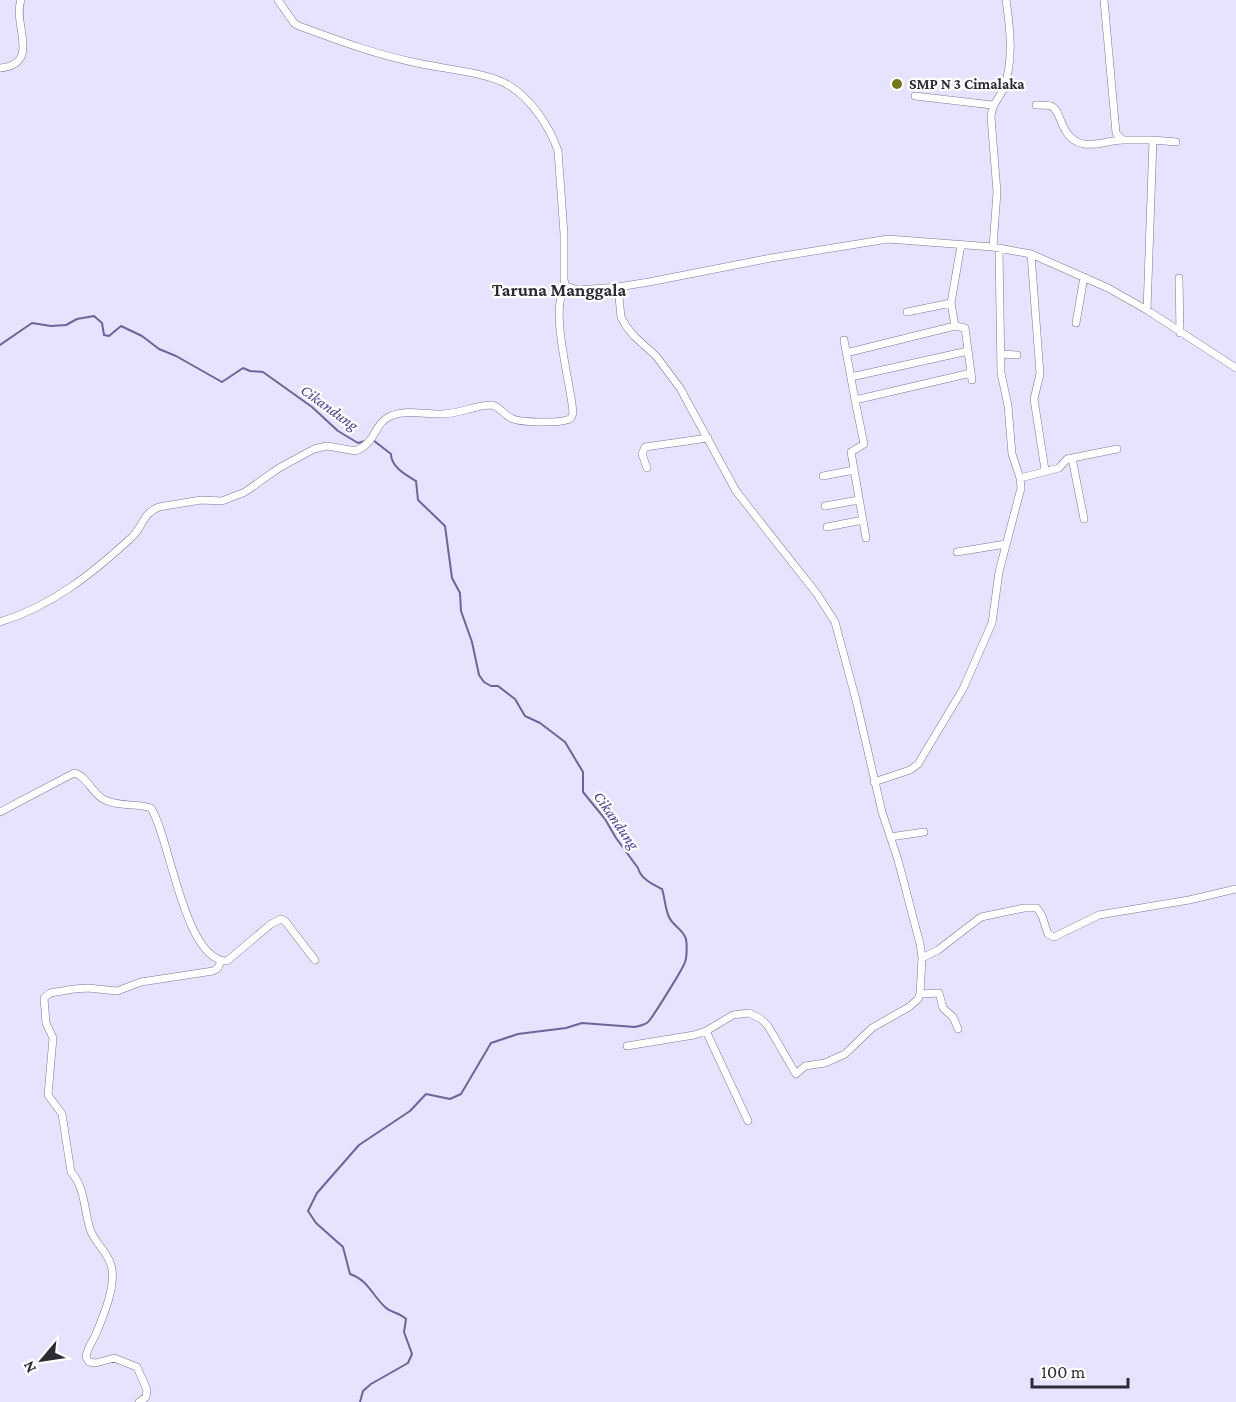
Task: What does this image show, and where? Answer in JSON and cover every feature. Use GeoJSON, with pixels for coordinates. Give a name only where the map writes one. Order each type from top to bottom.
{"type":"FeatureCollection","features":[{"type":"Feature","properties":{"kind":"street"},"geometry":{"type":"LineString","coordinates":[[0,68],[11,67],[23,55],[23,37],[18,8],[21,0]]}},
{"type":"Feature","properties":{"kind":"street"},"geometry":{"type":"LineString","coordinates":[[278,0],[298,26],[414,63],[498,80],[522,96],[538,114],[558,151],[566,286]]}},
{"type":"Feature","properties":{"kind":"street"},"geometry":{"type":"LineString","coordinates":[[874,782],[915,768],[954,706],[973,668],[992,623],[999,572],[1021,488],[1012,454],[1008,406],[1001,374],[996,248],[997,192],[991,117],[992,105],[1005,86],[1010,55],[1006,0]]}},
{"type":"Feature","properties":{"kind":"street"},"geometry":{"type":"LineString","coordinates":[[1104,0],[1114,128],[1122,140]]}},
{"type":"Feature","properties":{"kind":"street"},"geometry":{"type":"LineString","coordinates":[[915,96],[992,105]]}},
{"type":"Feature","properties":{"kind":"street"},"geometry":{"type":"LineString","coordinates":[[1036,105],[1050,106],[1055,110],[1063,129],[1085,144],[1122,140],[1176,141]]}},
{"type":"Feature","properties":{"kind":"street"},"geometry":{"type":"LineString","coordinates":[[1147,310],[1153,140]]}},
{"type":"Feature","properties":{"kind":"street"},"geometry":{"type":"LineString","coordinates":[[566,286],[579,290],[618,287],[888,239],[996,248],[1031,254],[1108,288],[1147,310],[1236,368]]}},
{"type":"Feature","properties":{"kind":"street"},"geometry":{"type":"LineString","coordinates":[[955,327],[951,303],[961,245]]}},
{"type":"Feature","properties":{"kind":"street"},"geometry":{"type":"LineString","coordinates":[[1031,254],[1040,374],[1034,399],[1045,470]]}},
{"type":"Feature","properties":{"kind":"street"},"geometry":{"type":"LineString","coordinates":[[1076,323],[1084,278]]}},
{"type":"Feature","properties":{"kind":"street"},"geometry":{"type":"LineString","coordinates":[[1179,278],[1180,333]]}},
{"type":"Feature","properties":{"kind":"street"},"geometry":{"type":"LineString","coordinates":[[0,622],[46,604],[104,563],[137,532],[145,514],[153,509],[201,500],[222,501],[244,492],[279,468],[314,449],[327,446],[356,451],[369,443],[382,422],[392,416],[407,412],[443,415],[485,405],[498,406],[512,419],[518,421],[555,421],[572,417],[571,392],[558,320],[561,291],[566,286]]}},
{"type":"Feature","properties":{"kind":"street"},"geometry":{"type":"LineString","coordinates":[[618,287],[621,317],[626,326],[664,366],[680,388],[736,491],[817,594],[835,622],[841,638],[874,782],[898,860],[922,958],[920,994],[914,1003],[872,1028],[845,1054],[825,1063],[805,1066],[796,1074],[768,1026],[753,1014],[740,1012],[706,1030],[686,1036],[627,1046]]}},
{"type":"Feature","properties":{"kind":"street"},"geometry":{"type":"LineString","coordinates":[[907,312],[951,303]]}},
{"type":"Feature","properties":{"kind":"street"},"geometry":{"type":"LineString","coordinates":[[846,353],[955,327],[965,328],[972,376],[855,400]]}},
{"type":"Feature","properties":{"kind":"street"},"geometry":{"type":"LineString","coordinates":[[844,340],[864,444],[851,452],[866,538]]}},
{"type":"Feature","properties":{"kind":"street"},"geometry":{"type":"LineString","coordinates":[[851,377],[968,351]]}},
{"type":"Feature","properties":{"kind":"street"},"geometry":{"type":"LineString","coordinates":[[1002,354],[1017,355]]}},
{"type":"Feature","properties":{"kind":"street"},"geometry":{"type":"LineString","coordinates":[[647,468],[642,454],[645,447],[708,438]]}},
{"type":"Feature","properties":{"kind":"street"},"geometry":{"type":"LineString","coordinates":[[1020,478],[1059,468],[1065,460],[1117,449]]}},
{"type":"Feature","properties":{"kind":"street"},"geometry":{"type":"LineString","coordinates":[[1072,458],[1084,519]]}},
{"type":"Feature","properties":{"kind":"street"},"geometry":{"type":"LineString","coordinates":[[823,476],[854,470]]}},
{"type":"Feature","properties":{"kind":"street"},"geometry":{"type":"LineString","coordinates":[[825,506],[860,500]]}},
{"type":"Feature","properties":{"kind":"street"},"geometry":{"type":"LineString","coordinates":[[827,527],[863,520]]}},
{"type":"Feature","properties":{"kind":"street"},"geometry":{"type":"LineString","coordinates":[[957,552],[1006,544]]}},
{"type":"Feature","properties":{"kind":"street"},"geometry":{"type":"LineString","coordinates":[[0,812],[74,773],[79,774],[99,797],[106,801],[151,808],[190,925],[206,948],[221,961],[227,961],[271,924],[281,919],[285,921],[315,960]]}},
{"type":"Feature","properties":{"kind":"street"},"geometry":{"type":"LineString","coordinates":[[890,837],[924,832]]}},
{"type":"Feature","properties":{"kind":"street"},"geometry":{"type":"LineString","coordinates":[[922,958],[941,948],[977,920],[992,915],[1024,908],[1036,908],[1042,916],[1046,930],[1050,936],[1054,937],[1099,915],[1189,900],[1236,889]]}},
{"type":"Feature","properties":{"kind":"street"},"geometry":{"type":"LineString","coordinates":[[143,1401],[147,1390],[137,1367],[119,1359],[96,1363],[89,1362],[86,1357],[106,1308],[112,1278],[111,1265],[90,1231],[81,1191],[77,1179],[71,1172],[62,1114],[48,1095],[53,1038],[46,1023],[44,998],[50,993],[74,989],[120,991],[139,983],[213,971],[218,968],[221,961]]}},
{"type":"Feature","properties":{"kind":"street"},"geometry":{"type":"LineString","coordinates":[[920,994],[939,993],[943,1008],[953,1017],[958,1029]]}},
{"type":"Feature","properties":{"kind":"street"},"geometry":{"type":"LineString","coordinates":[[706,1030],[748,1121]]}},
{"type":"Feature","properties":{"kind":"waterway","name":"Cikandung"},"geometry":{"type":"LineString","coordinates":[[0,345],[32,323],[51,326],[66,325],[77,319],[94,316],[102,323],[104,335],[109,336],[121,326],[222,382],[243,368],[263,372],[312,407],[338,431],[358,443],[365,441]]}},
{"type":"Feature","properties":{"kind":"waterway","name":"Cikandung"},"geometry":{"type":"LineString","coordinates":[[360,1402],[363,1391],[371,1384],[408,1363],[412,1354],[404,1332],[406,1319],[387,1309],[366,1284],[350,1274],[343,1247],[316,1223],[308,1211],[317,1193],[359,1145],[410,1111],[426,1094],[450,1099],[461,1094],[491,1043],[518,1034],[566,1028],[582,1023],[635,1027],[647,1023],[683,966],[687,951],[685,936],[668,914],[662,889],[647,881],[642,875],[605,819],[583,792],[583,772],[565,742],[540,723],[525,716],[515,699],[498,686],[491,686],[484,682],[479,675],[472,642],[461,611],[460,593],[452,578],[445,526],[418,500],[416,481],[400,470],[391,454],[373,440]]}},
{"type":"Feature","properties":{"kind":"place","name":"SMP N 3 Cimalaka"},"geometry":{"type":"Point","coordinates":[897,84]}},
{"type":"Feature","properties":{"kind":"district","name":"Taruna Manggala"},"geometry":{"type":"Point","coordinates":[559,290]}}]}
